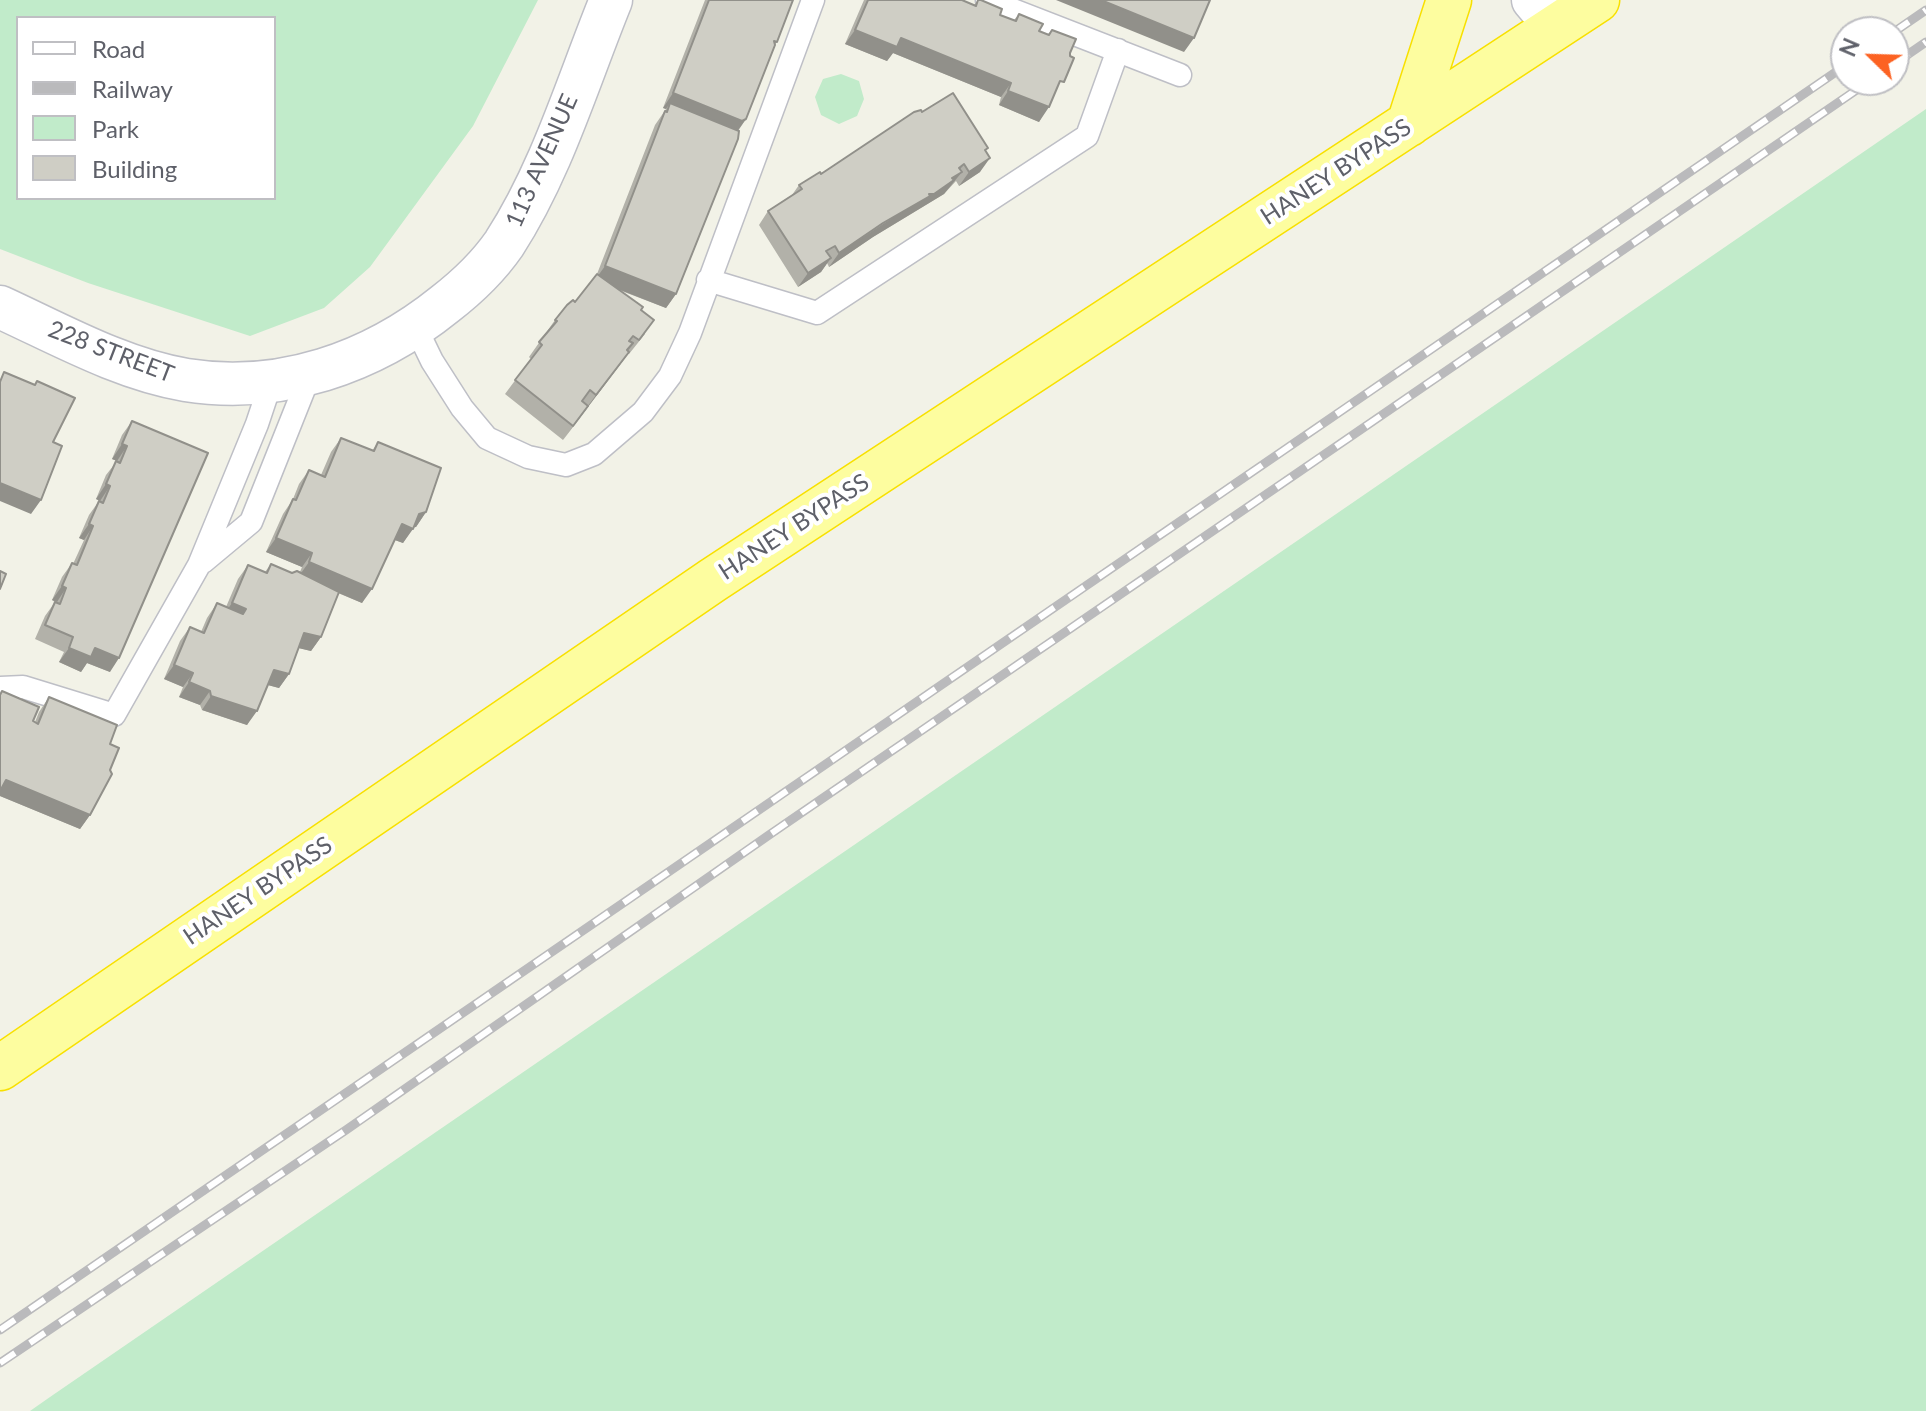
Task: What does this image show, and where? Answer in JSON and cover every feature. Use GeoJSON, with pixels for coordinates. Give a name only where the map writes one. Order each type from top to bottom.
{"type":"FeatureCollection","features":[{"type":"Feature","properties":{"kind":"highway"},"geometry":{"type":"LineString","coordinates":[[1409,124],[1449,0]]}},
{"type":"Feature","properties":{"kind":"highway","name":"HANEY BYPASS"},"geometry":{"type":"LineString","coordinates":[[0,1068],[713,580],[1409,124],[1545,14],[1597,0]]}},
{"type":"Feature","properties":{"kind":"street","name":"113 AVENUE"},"geometry":{"type":"LineString","coordinates":[[364,355],[416,328],[471,283],[502,247],[541,176],[611,0]]}},
{"type":"Feature","properties":{"kind":"street","name":"228 STREET"},"geometry":{"type":"LineString","coordinates":[[0,307],[140,368],[184,380],[231,384],[291,378],[364,355]]}},
{"type":"Feature","properties":{"kind":"lane"},"geometry":{"type":"LineString","coordinates":[[416,328],[439,373],[487,438],[528,457],[566,465],[594,454],[643,412],[670,376],[690,333],[813,0]]}},
{"type":"Feature","properties":{"kind":"lane"},"geometry":{"type":"LineString","coordinates":[[987,0],[1180,75]]}},
{"type":"Feature","properties":{"kind":"lane"},"geometry":{"type":"LineString","coordinates":[[708,280],[817,313],[1087,136],[1118,50]]}},
{"type":"Feature","properties":{"kind":"lane"},"geometry":{"type":"LineString","coordinates":[[199,565],[251,522],[291,378]]}},
{"type":"Feature","properties":{"kind":"lane"},"geometry":{"type":"LineString","coordinates":[[0,688],[23,687],[114,715],[199,565],[257,424],[291,378]]}},
{"type":"Feature","properties":{"kind":"green space"},"geometry":{"type":"Polygon","coordinates":[[[0,0],[538,0],[473,126],[370,267],[324,308],[250,336],[88,283],[0,249],[0,0]]]}},
{"type":"Feature","properties":{"kind":"green space"},"geometry":{"type":"Polygon","coordinates":[[[841,74],[859,81],[864,99],[857,116],[839,124],[821,115],[815,97],[823,79],[841,74]]]}},
{"type":"Feature","properties":{"kind":"green space"},"geometry":{"type":"Polygon","coordinates":[[[1926,109],[1926,1411],[30,1411],[50,1397],[1926,109]]]}},
{"type":"Feature","properties":{"kind":"building"},"geometry":{"type":"Polygon","coordinates":[[[709,0],[793,0],[777,42],[774,41],[746,119],[742,121],[673,93],[709,0]]]}},
{"type":"Feature","properties":{"kind":"building"},"geometry":{"type":"Polygon","coordinates":[[[868,0],[962,0],[976,6],[981,0],[1002,9],[1000,15],[1016,21],[1019,14],[1043,24],[1039,31],[1049,35],[1052,30],[1076,39],[1070,53],[1074,58],[1049,107],[1008,91],[1011,83],[901,38],[897,47],[855,30],[868,0]]]}},
{"type":"Feature","properties":{"kind":"building"},"geometry":{"type":"Polygon","coordinates":[[[1101,0],[1210,0],[1194,38],[1101,0]]]}},
{"type":"Feature","properties":{"kind":"building"},"geometry":{"type":"Polygon","coordinates":[[[953,93],[988,148],[985,150],[990,158],[969,172],[964,164],[959,168],[962,172],[952,178],[954,180],[839,253],[835,246],[826,251],[831,258],[808,273],[768,211],[802,189],[799,185],[821,174],[914,112],[922,112],[953,93]]]}},
{"type":"Feature","properties":{"kind":"building"},"geometry":{"type":"Polygon","coordinates":[[[670,103],[739,131],[676,294],[605,266],[670,103]]]}},
{"type":"Feature","properties":{"kind":"building"},"geometry":{"type":"Polygon","coordinates":[[[597,274],[643,307],[641,310],[654,320],[639,340],[633,336],[629,341],[633,343],[627,350],[629,352],[596,395],[590,390],[582,401],[588,406],[573,426],[515,380],[542,345],[539,342],[555,320],[567,305],[573,300],[575,302],[597,274]]]}},
{"type":"Feature","properties":{"kind":"building"},"geometry":{"type":"Polygon","coordinates":[[[4,372],[35,385],[37,381],[75,398],[53,442],[62,446],[41,500],[0,483],[0,382],[4,372]]]}},
{"type":"Feature","properties":{"kind":"building"},"geometry":{"type":"Polygon","coordinates":[[[132,421],[208,453],[119,658],[95,648],[91,657],[69,648],[73,637],[45,625],[55,602],[60,604],[66,588],[62,586],[72,563],[77,565],[93,526],[89,524],[99,501],[103,503],[110,486],[106,484],[127,446],[122,444],[132,421]]]}},
{"type":"Feature","properties":{"kind":"building"},"geometry":{"type":"Polygon","coordinates":[[[341,438],[374,451],[378,442],[441,468],[426,512],[419,514],[413,529],[402,524],[372,589],[309,562],[312,553],[276,538],[309,470],[325,477],[341,438]]]}},
{"type":"Feature","properties":{"kind":"building"},"geometry":{"type":"Polygon","coordinates":[[[271,564],[292,573],[297,571],[339,592],[321,637],[304,633],[289,674],[274,670],[257,711],[211,696],[210,691],[189,682],[193,673],[174,665],[190,627],[204,633],[217,603],[243,614],[246,609],[232,603],[248,565],[267,573],[271,564]]]}},
{"type":"Feature","properties":{"kind":"building"},"geometry":{"type":"Polygon","coordinates":[[[0,571],[6,574],[0,589],[0,571]]]}},
{"type":"Feature","properties":{"kind":"building"},"geometry":{"type":"Polygon","coordinates":[[[2,691],[39,707],[33,721],[38,724],[49,697],[117,725],[110,744],[119,748],[110,770],[112,774],[90,815],[6,780],[0,791],[2,691]]]}},
{"type":"Feature","properties":{"kind":"railway"},"geometry":{"type":"LineString","coordinates":[[1910,21],[1926,10]]}},
{"type":"Feature","properties":{"kind":"railway"},"geometry":{"type":"LineString","coordinates":[[1910,53],[1926,42]]}},
{"type":"Feature","properties":{"kind":"railway"},"geometry":{"type":"LineString","coordinates":[[0,1330],[1830,76]]}},
{"type":"Feature","properties":{"kind":"railway"},"geometry":{"type":"LineString","coordinates":[[0,1363],[346,1130],[769,835],[1848,96]]}}]}
